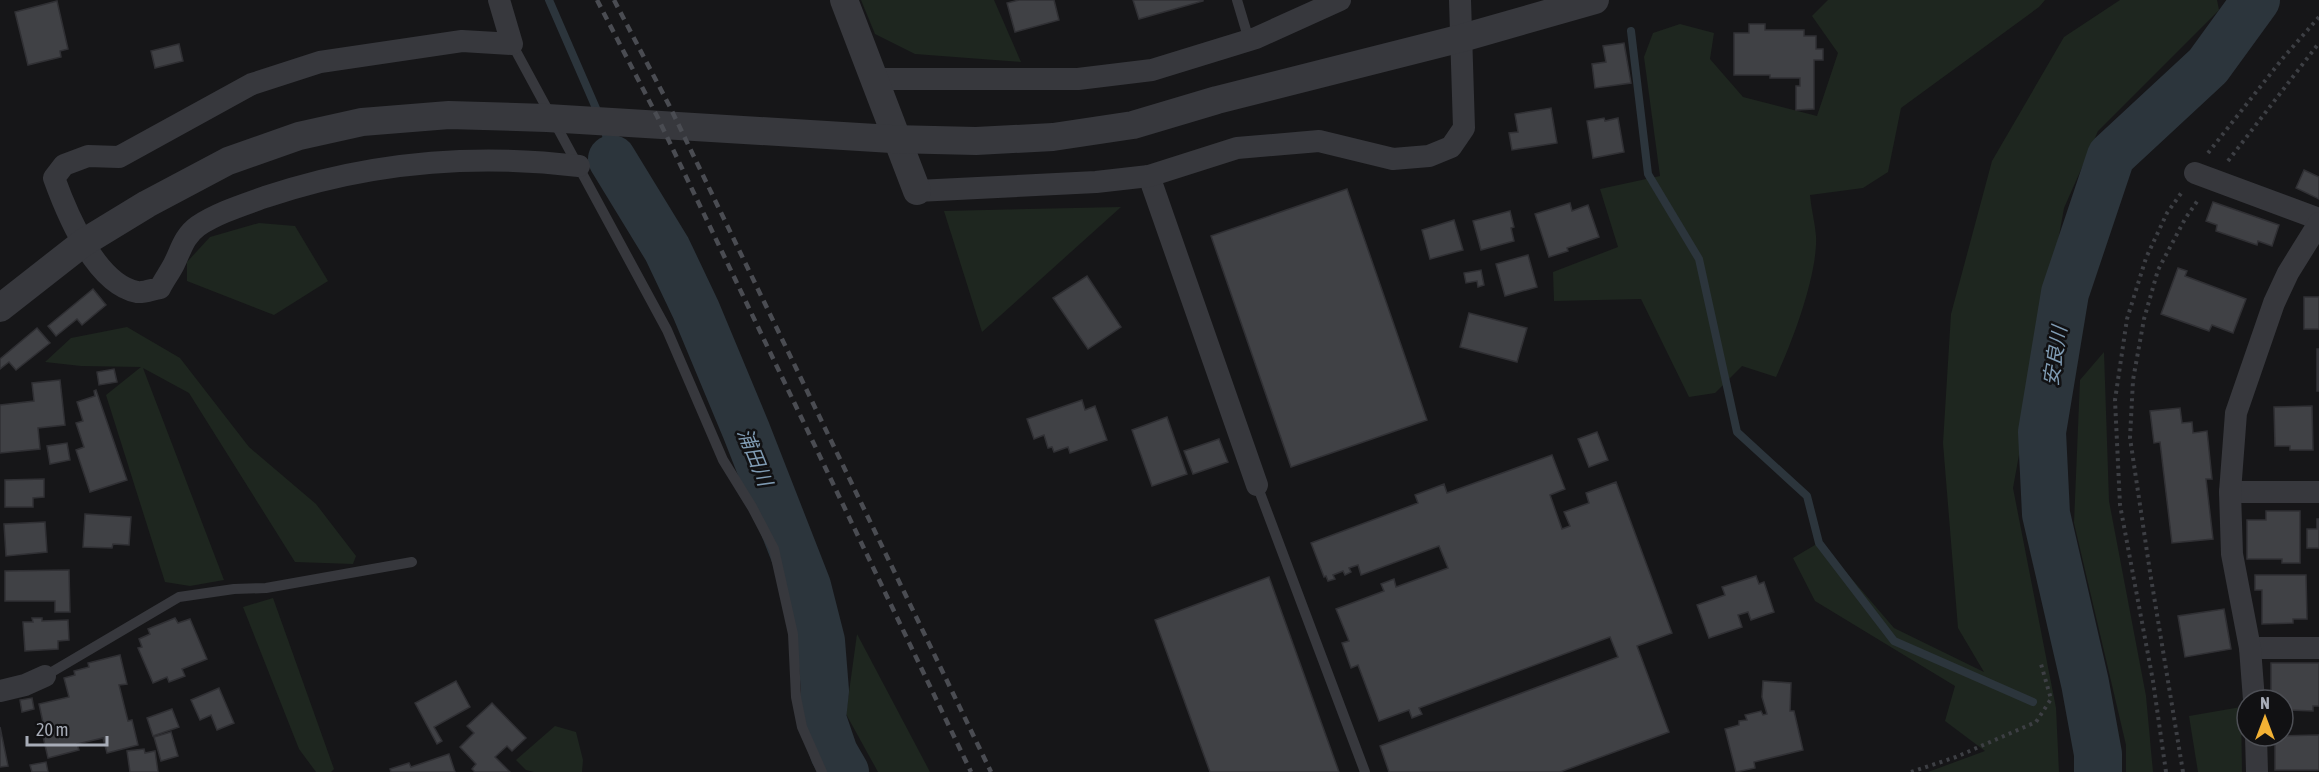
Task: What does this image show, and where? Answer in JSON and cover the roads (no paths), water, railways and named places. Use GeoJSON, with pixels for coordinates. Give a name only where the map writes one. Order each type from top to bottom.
{"type":"FeatureCollection","features":[{"type":"Feature","properties":{"kind":"street"},"geometry":{"type":"LineString","coordinates":[[499,0],[512,44],[462,41],[320,62],[252,84],[119,157],[88,156],[64,165],[54,178],[64,206],[83,243],[117,285],[139,293],[160,288],[175,262],[182,243],[197,226],[242,205],[305,183],[431,161],[536,161],[579,166]]}},
{"type":"Feature","properties":{"kind":"street"},"geometry":{"type":"LineString","coordinates":[[844,0],[917,191],[1086,183],[1149,176],[1237,148],[1319,141],[1393,159],[1429,156],[1451,147],[1464,129],[1460,0]]}},
{"type":"Feature","properties":{"kind":"street"},"geometry":{"type":"LineString","coordinates":[[874,79],[1078,79],[1152,70],[1249,40],[1340,0]]}},
{"type":"Feature","properties":{"kind":"street"},"geometry":{"type":"LineString","coordinates":[[0,308],[83,243],[147,204],[228,161],[298,136],[362,122],[449,115],[547,117],[892,139],[976,141],[1053,137],[1133,125],[1217,100],[1462,38],[1595,0]]}},
{"type":"Feature","properties":{"kind":"street"},"geometry":{"type":"LineString","coordinates":[[1149,176],[1257,485]]}},
{"type":"Feature","properties":{"kind":"street"},"geometry":{"type":"LineString","coordinates":[[2204,177],[2319,219]]}},
{"type":"Feature","properties":{"kind":"street"},"geometry":{"type":"LineString","coordinates":[[2253,688],[2250,648],[2232,554],[2230,492],[2236,413],[2274,303],[2288,273],[2319,224]]}},
{"type":"Feature","properties":{"kind":"street"},"geometry":{"type":"LineString","coordinates":[[2230,492],[2319,492]]}},
{"type":"Feature","properties":{"kind":"street"},"geometry":{"type":"LineString","coordinates":[[2250,648],[2319,648]]}},
{"type":"Feature","properties":{"kind":"street"},"geometry":{"type":"LineString","coordinates":[[0,690],[25,685],[45,676]]}},
{"type":"Feature","properties":{"kind":"street"},"geometry":{"type":"LineString","coordinates":[[2256,748],[2257,772]]}},
{"type":"Feature","properties":{"kind":"lane"},"geometry":{"type":"LineString","coordinates":[[1238,0],[1249,40]]}},
{"type":"Feature","properties":{"kind":"lane"},"geometry":{"type":"LineString","coordinates":[[512,44],[667,330],[723,460],[774,549],[793,634],[796,697],[802,727],[822,772]]}},
{"type":"Feature","properties":{"kind":"lane"},"geometry":{"type":"LineString","coordinates":[[1257,485],[1365,772]]}},
{"type":"Feature","properties":{"kind":"lane"},"geometry":{"type":"LineString","coordinates":[[45,676],[179,597],[234,589],[266,588],[412,562]]}},
{"type":"Feature","properties":{"kind":"waterway"},"geometry":{"type":"LineString","coordinates":[[549,0],[599,115]]}},
{"type":"Feature","properties":{"kind":"waterway","name":"安良川"},"geometry":{"type":"LineString","coordinates":[[2098,772],[2098,754],[2085,683],[2046,514],[2042,432],[2065,293],[2111,156],[2208,66],[2256,0]]}},
{"type":"Feature","properties":{"kind":"waterway"},"geometry":{"type":"LineString","coordinates":[[1631,31],[1648,174],[1699,259],[1737,432],[1807,496],[1819,543],[1894,641],[2033,702]]}},
{"type":"Feature","properties":{"kind":"waterway"},"geometry":{"type":"LineString","coordinates":[[604,127],[612,159]]}},
{"type":"Feature","properties":{"kind":"waterway","name":"浦田川"},"geometry":{"type":"LineString","coordinates":[[612,159],[667,249],[696,310],[807,586],[821,641],[825,691],[822,718],[834,753],[845,772]]}},
{"type":"Feature","properties":{"kind":"railway"},"geometry":{"type":"LineString","coordinates":[[597,0],[657,116],[971,772]]}},
{"type":"Feature","properties":{"kind":"railway"},"geometry":{"type":"LineString","coordinates":[[614,0],[670,107],[991,772]]}}]}
